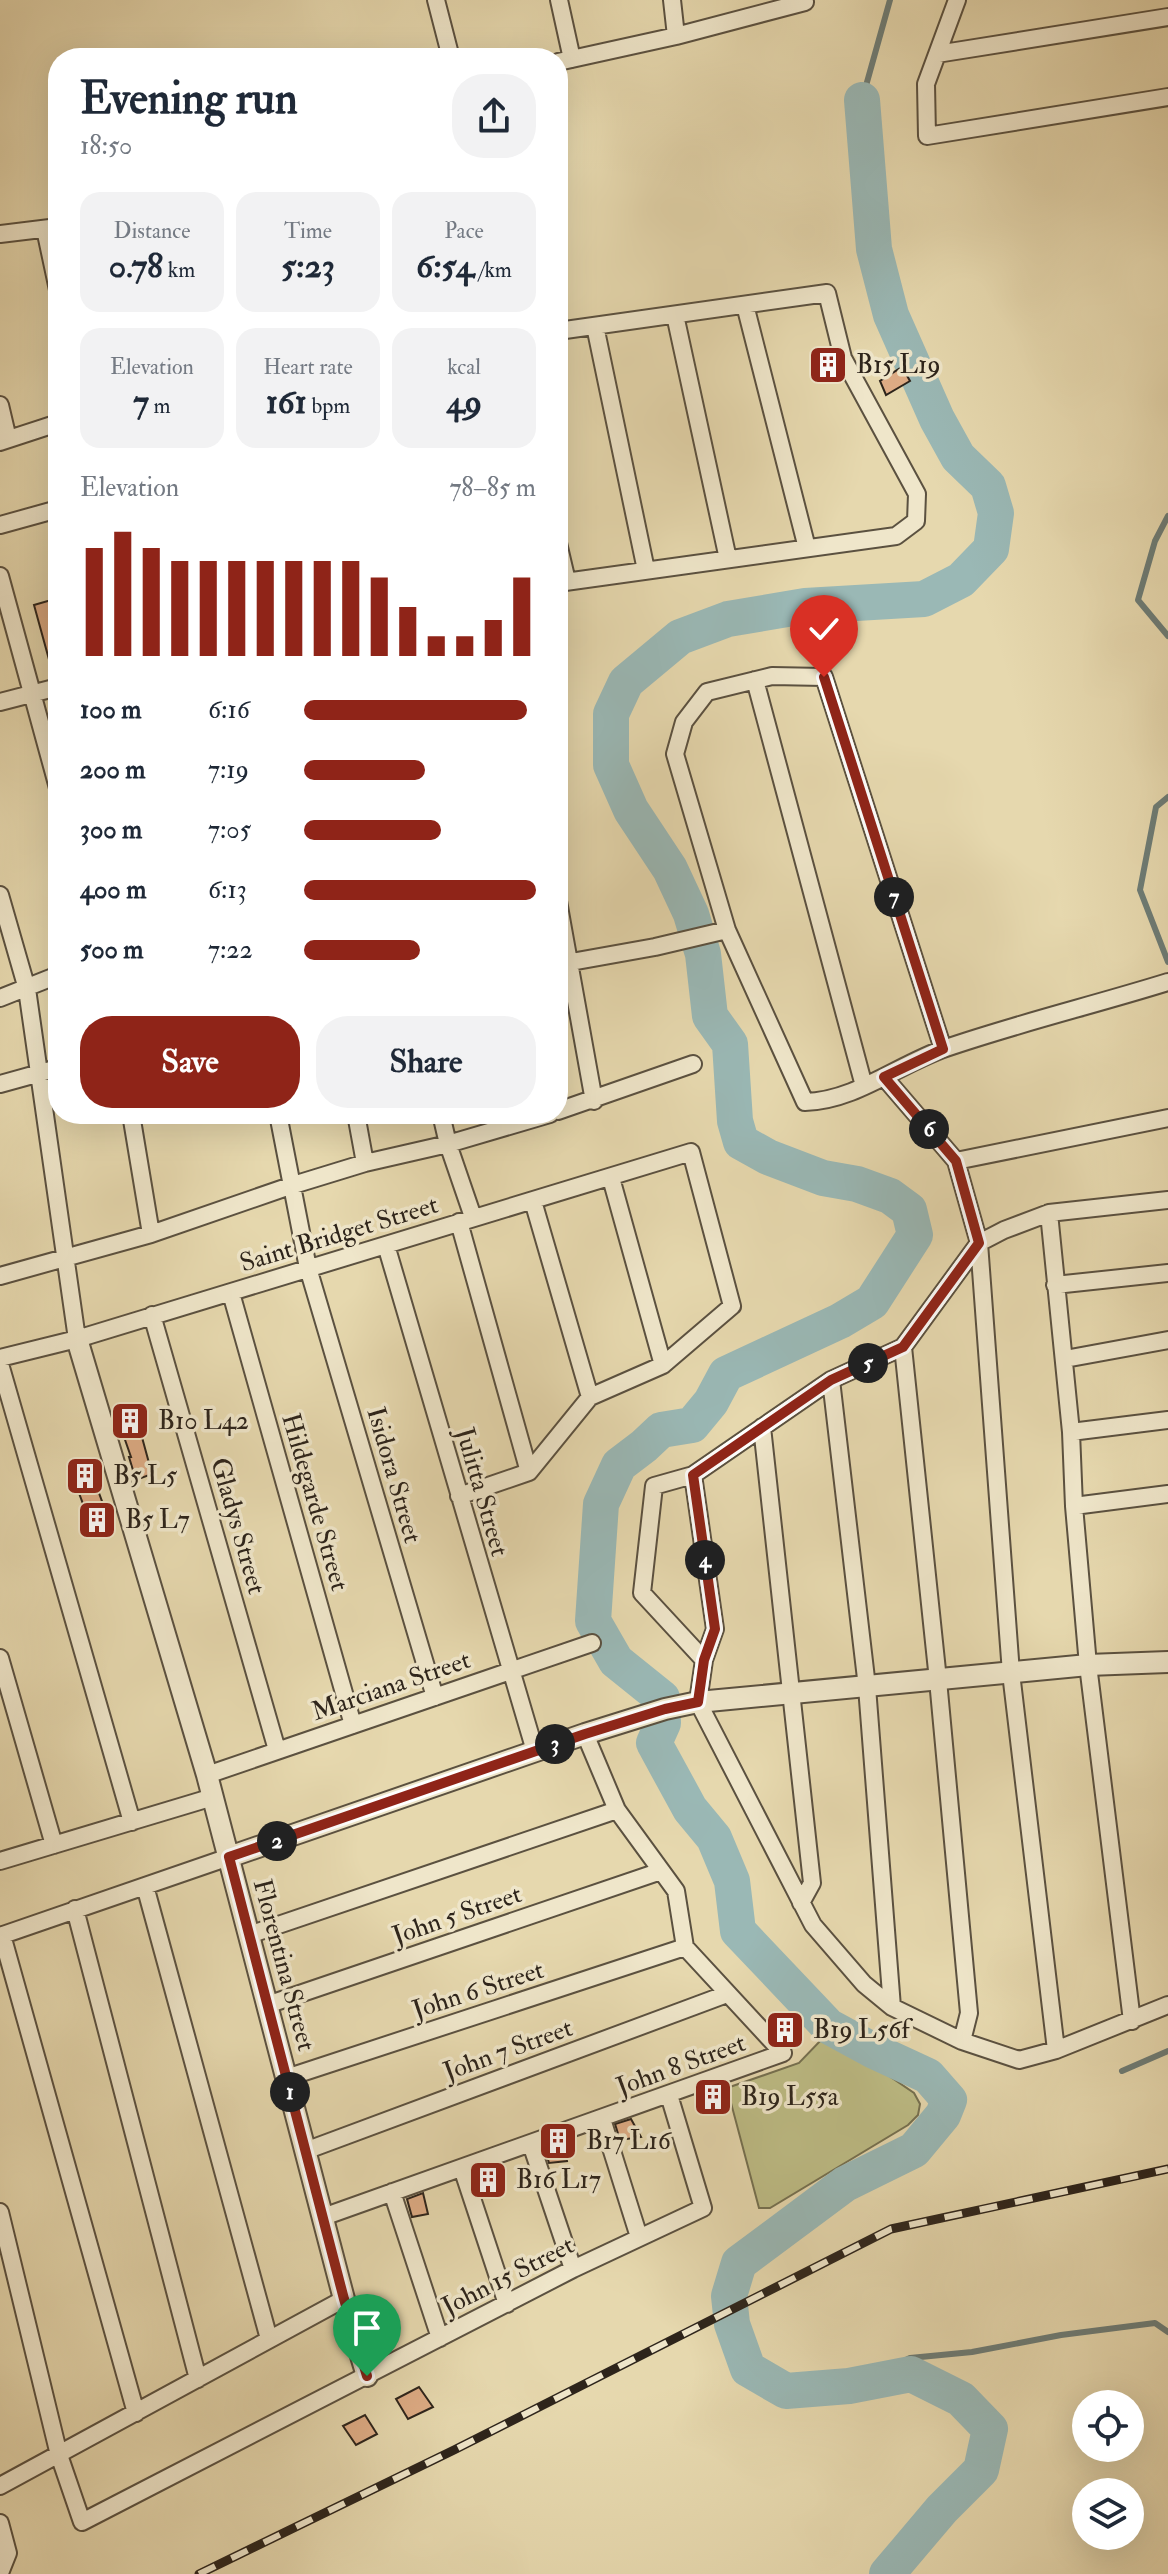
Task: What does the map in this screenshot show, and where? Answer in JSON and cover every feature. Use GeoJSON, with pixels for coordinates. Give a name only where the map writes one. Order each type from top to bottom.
{"type":"FeatureCollection","features":[{"type":"Feature","properties":{"kind":"street"},"geometry":{"type":"LineString","coordinates":[[436,0],[448,48]]}},
{"type":"Feature","properties":{"kind":"street"},"geometry":{"type":"LineString","coordinates":[[559,0],[564,48]]}},
{"type":"Feature","properties":{"kind":"street"},"geometry":{"type":"LineString","coordinates":[[672,0],[676,36]]}},
{"type":"Feature","properties":{"kind":"street"},"geometry":{"type":"LineString","coordinates":[[568,60],[676,36],[804,0]]}},
{"type":"Feature","properties":{"kind":"street"},"geometry":{"type":"LineString","coordinates":[[957,0],[926,84],[927,136],[1168,97]]}},
{"type":"Feature","properties":{"kind":"street"},"geometry":{"type":"LineString","coordinates":[[937,54],[1168,17]]}},
{"type":"Feature","properties":{"kind":"street"},"geometry":{"type":"LineString","coordinates":[[0,234],[48,228]]}},
{"type":"Feature","properties":{"kind":"street"},"geometry":{"type":"LineString","coordinates":[[568,330],[827,293],[843,358],[917,494],[916,521],[896,536],[568,581]]}},
{"type":"Feature","properties":{"kind":"street"},"geometry":{"type":"LineString","coordinates":[[745,305],[807,548]]}},
{"type":"Feature","properties":{"kind":"street"},"geometry":{"type":"LineString","coordinates":[[675,315],[728,559]]}},
{"type":"Feature","properties":{"kind":"street"},"geometry":{"type":"LineString","coordinates":[[595,326],[646,570]]}},
{"type":"Feature","properties":{"kind":"street"},"geometry":{"type":"LineString","coordinates":[[0,405],[4,441],[48,426]]}},
{"type":"Feature","properties":{"kind":"street"},"geometry":{"type":"LineString","coordinates":[[0,525],[48,512]]}},
{"type":"Feature","properties":{"kind":"street"},"geometry":{"type":"LineString","coordinates":[[0,576],[48,752]]}},
{"type":"Feature","properties":{"kind":"street"},"geometry":{"type":"LineString","coordinates":[[943,1049],[824,677],[772,676],[707,692],[684,722],[675,754],[722,932],[805,1102],[822,1101],[864,1086],[943,1049],[1164,983]]}},
{"type":"Feature","properties":{"kind":"street"},"geometry":{"type":"LineString","coordinates":[[755,680],[864,1086]]}},
{"type":"Feature","properties":{"kind":"street"},"geometry":{"type":"LineString","coordinates":[[0,702],[48,690]]}},
{"type":"Feature","properties":{"kind":"street"},"geometry":{"type":"LineString","coordinates":[[0,895],[27,989],[77,1339]]}},
{"type":"Feature","properties":{"kind":"street"},"geometry":{"type":"LineString","coordinates":[[568,962],[722,932]]}},
{"type":"Feature","properties":{"kind":"street"},"geometry":{"type":"LineString","coordinates":[[0,998],[48,980]]}},
{"type":"Feature","properties":{"kind":"street"},"geometry":{"type":"LineString","coordinates":[[568,985],[594,1101]]}},
{"type":"Feature","properties":{"kind":"street"},"geometry":{"type":"LineString","coordinates":[[568,1108],[693,1064]]}},
{"type":"Feature","properties":{"kind":"street"},"geometry":{"type":"LineString","coordinates":[[0,1084],[48,1071]]}},
{"type":"Feature","properties":{"kind":"street"},"geometry":{"type":"LineString","coordinates":[[884,1077],[956,1161],[979,1243],[1011,1673],[1056,2050]]}},
{"type":"Feature","properties":{"kind":"street"},"geometry":{"type":"LineString","coordinates":[[956,1161],[1168,1118]]}},
{"type":"Feature","properties":{"kind":"street"},"geometry":{"type":"LineString","coordinates":[[133,1124],[151,1234]]}},
{"type":"Feature","properties":{"kind":"street","name":"Isidora Street"},"geometry":{"type":"LineString","coordinates":[[280,1124],[308,1268],[435,1697]]}},
{"type":"Feature","properties":{"kind":"street"},"geometry":{"type":"LineString","coordinates":[[358,1124],[365,1163]]}},
{"type":"Feature","properties":{"kind":"street"},"geometry":{"type":"LineString","coordinates":[[443,1124],[529,1472]]}},
{"type":"Feature","properties":{"kind":"street"},"geometry":{"type":"LineString","coordinates":[[0,1276],[151,1234],[290,1186],[365,1163],[448,1144],[504,1124]]}},
{"type":"Feature","properties":{"kind":"street","name":"Saint Bridget Street"},"geometry":{"type":"LineString","coordinates":[[0,1361],[691,1152],[732,1306],[663,1365]]}},
{"type":"Feature","properties":{"kind":"street"},"geometry":{"type":"LineString","coordinates":[[459,1496],[529,1472],[590,1397],[663,1365],[611,1178]]}},
{"type":"Feature","properties":{"kind":"street"},"geometry":{"type":"LineString","coordinates":[[704,1660],[642,1593],[654,1486],[693,1475],[831,1380],[903,1347],[979,1243],[1049,1213],[1168,1200]]}},
{"type":"Feature","properties":{"kind":"street"},"geometry":{"type":"LineString","coordinates":[[533,1201],[590,1397]]}},
{"type":"Feature","properties":{"kind":"street"},"geometry":{"type":"LineString","coordinates":[[1049,1213],[1065,1359],[1088,1665],[1132,2021]]}},
{"type":"Feature","properties":{"kind":"street","name":"Julitta Street"},"geometry":{"type":"LineString","coordinates":[[386,1245],[535,1751]]}},
{"type":"Feature","properties":{"kind":"street"},"geometry":{"type":"LineString","coordinates":[[1055,1285],[1168,1273]]}},
{"type":"Feature","properties":{"kind":"street","name":"Hildegarde Street"},"geometry":{"type":"LineString","coordinates":[[231,1293],[353,1725]]}},
{"type":"Feature","properties":{"kind":"street","name":"Gladys Street"},"geometry":{"type":"LineString","coordinates":[[152,1315],[277,1750]]}},
{"type":"Feature","properties":{"kind":"street","name":"Florentina Street"},"geometry":{"type":"LineString","coordinates":[[77,1339],[207,1775],[344,2299],[367,2376]]}},
{"type":"Feature","properties":{"kind":"street"},"geometry":{"type":"LineString","coordinates":[[1065,1359],[1168,1340]]}},
{"type":"Feature","properties":{"kind":"street"},"geometry":{"type":"LineString","coordinates":[[903,1347],[969,2013],[962,2041]]}},
{"type":"Feature","properties":{"kind":"street"},"geometry":{"type":"LineString","coordinates":[[0,1361],[132,1822]]}},
{"type":"Feature","properties":{"kind":"street"},"geometry":{"type":"LineString","coordinates":[[831,1380],[867,1687],[892,2007]]}},
{"type":"Feature","properties":{"kind":"street"},"geometry":{"type":"LineString","coordinates":[[1071,1432],[1168,1420]]}},
{"type":"Feature","properties":{"kind":"street"},"geometry":{"type":"LineString","coordinates":[[762,1427],[812,1883],[801,1903]]}},
{"type":"Feature","properties":{"kind":"street"},"geometry":{"type":"LineString","coordinates":[[693,1475],[715,1629],[704,1660],[698,1702],[813,1925],[864,1984],[892,2007],[962,2041],[1019,2060],[1056,2050],[1168,2005]]}},
{"type":"Feature","properties":{"kind":"street"},"geometry":{"type":"LineString","coordinates":[[1074,1506],[1168,1494]]}},
{"type":"Feature","properties":{"kind":"street","name":"Marciana Street"},"geometry":{"type":"LineString","coordinates":[[207,1775],[592,1643]]}},
{"type":"Feature","properties":{"kind":"street"},"geometry":{"type":"LineString","coordinates":[[0,1658],[54,1845]]}},
{"type":"Feature","properties":{"kind":"street"},"geometry":{"type":"LineString","coordinates":[[136,2413],[1,1935],[665,1709],[698,1702],[1088,1665],[1168,1662]]}},
{"type":"Feature","properties":{"kind":"street"},"geometry":{"type":"LineString","coordinates":[[585,1734],[617,1810],[676,1891],[685,1947]]}},
{"type":"Feature","properties":{"kind":"street"},"geometry":{"type":"LineString","coordinates":[[0,1861],[213,1797]]}},
{"type":"Feature","properties":{"kind":"street"},"geometry":{"type":"LineString","coordinates":[[249,1935],[617,1810]]}},
{"type":"Feature","properties":{"kind":"street","name":"John 5 Street"},"geometry":{"type":"LineString","coordinates":[[267,2005],[661,1871]]}},
{"type":"Feature","properties":{"kind":"street"},"geometry":{"type":"LineString","coordinates":[[145,1886],[269,2339]]}},
{"type":"Feature","properties":{"kind":"street"},"geometry":{"type":"LineString","coordinates":[[75,1909],[198,2379]]}},
{"type":"Feature","properties":{"kind":"street","name":"John 8 Street"},"geometry":{"type":"LineString","coordinates":[[323,2217],[783,2053],[685,1947]]}},
{"type":"Feature","properties":{"kind":"street","name":"John 6 Street"},"geometry":{"type":"LineString","coordinates":[[286,2078],[685,1947]]}},
{"type":"Feature","properties":{"kind":"street","name":"John 7 Street"},"geometry":{"type":"LineString","coordinates":[[305,2151],[727,1994]]}},
{"type":"Feature","properties":{"kind":"street","name":"John 15 Street"},"geometry":{"type":"LineString","coordinates":[[59,2455],[82,2522],[573,2269],[703,2208],[669,2095]]}},
{"type":"Feature","properties":{"kind":"street"},"geometry":{"type":"LineString","coordinates":[[602,2119],[639,2237]]}},
{"type":"Feature","properties":{"kind":"street"},"geometry":{"type":"LineString","coordinates":[[531,2144],[573,2269]]}},
{"type":"Feature","properties":{"kind":"street"},"geometry":{"type":"LineString","coordinates":[[462,2168],[507,2304]]}},
{"type":"Feature","properties":{"kind":"street"},"geometry":{"type":"LineString","coordinates":[[392,2192],[440,2338]]}},
{"type":"Feature","properties":{"kind":"street"},"geometry":{"type":"LineString","coordinates":[[0,2212],[59,2455]]}},
{"type":"Feature","properties":{"kind":"street"},"geometry":{"type":"LineString","coordinates":[[0,2486],[344,2299]]}},
{"type":"Feature","properties":{"kind":"street"},"geometry":{"type":"LineString","coordinates":[[0,2523],[8,2553],[1,2573]]}},
{"type":"Feature","properties":{"kind":"shaded area"},"geometry":{"type":"Polygon","coordinates":[[[823,2038],[848,2048],[914,2093],[920,2104],[918,2115],[908,2125],[770,2208],[759,2208],[727,2088],[799,2063],[823,2038]]]}},
{"type":"Feature","properties":{"kind":"building","name":"B15 L19"},"geometry":{"type":"Polygon","coordinates":[[[830,351],[838,372],[823,380],[812,361],[830,351]]]}},
{"type":"Feature","properties":{"kind":"building"},"geometry":{"type":"Polygon","coordinates":[[[902,367],[910,381],[886,395],[880,381],[902,367]]]}},
{"type":"Feature","properties":{"kind":"building"},"geometry":{"type":"Polygon","coordinates":[[[48,601],[48,656],[34,605],[48,601]]]}},
{"type":"Feature","properties":{"kind":"building"},"geometry":{"type":"Polygon","coordinates":[[[136,1408],[144,1429],[140,1430],[152,1474],[136,1480],[116,1414],[136,1408]]]}},
{"type":"Feature","properties":{"kind":"building"},"geometry":{"type":"Polygon","coordinates":[[[94,1465],[99,1484],[96,1485],[112,1528],[87,1535],[83,1513],[86,1512],[70,1469],[94,1465]]]}},
{"type":"Feature","properties":{"kind":"building","name":"B19 L56f"},"geometry":{"type":"Polygon","coordinates":[[[787,2019],[798,2034],[787,2041],[773,2026],[787,2019]]]}},
{"type":"Feature","properties":{"kind":"building","name":"B19 L55a"},"geometry":{"type":"Polygon","coordinates":[[[721,2087],[729,2099],[706,2108],[697,2095],[721,2087]]]}},
{"type":"Feature","properties":{"kind":"building"},"geometry":{"type":"Polygon","coordinates":[[[631,2119],[641,2137],[620,2140],[615,2124],[631,2119]]]}},
{"type":"Feature","properties":{"kind":"building","name":"B17 L16"},"geometry":{"type":"Polygon","coordinates":[[[564,2143],[567,2161],[549,2163],[545,2150],[564,2143]]]}},
{"type":"Feature","properties":{"kind":"building","name":"B16 L17"},"geometry":{"type":"Polygon","coordinates":[[[492,2170],[498,2185],[482,2189],[478,2175],[492,2170]]]}},
{"type":"Feature","properties":{"kind":"building"},"geometry":{"type":"Polygon","coordinates":[[[423,2193],[428,2214],[412,2217],[407,2199],[423,2193]]]}},
{"type":"Feature","properties":{"kind":"building"},"geometry":{"type":"Polygon","coordinates":[[[419,2387],[433,2407],[408,2419],[396,2399],[419,2387]]]}},
{"type":"Feature","properties":{"kind":"building"},"geometry":{"type":"Polygon","coordinates":[[[365,2415],[377,2434],[356,2445],[343,2426],[365,2415]]]}},
{"type":"Feature","properties":{"kind":"waterway"},"geometry":{"type":"LineString","coordinates":[[862,100],[890,0]]}},
{"type":"Feature","properties":{"kind":"waterway"},"geometry":{"type":"LineString","coordinates":[[862,100],[874,249],[891,315],[937,419],[958,457],[988,486],[996,513],[991,549],[961,580],[924,599],[805,606],[728,619],[680,637],[626,682],[611,714],[611,765],[631,810],[670,869],[691,914],[703,954],[710,1016],[730,1044],[735,1121],[741,1142],[768,1157],[823,1178],[857,1184],[890,1196],[909,1210],[915,1235],[872,1302],[840,1321],[726,1374],[711,1402],[692,1425],[661,1430],[619,1465],[601,1504],[593,1621],[616,1661],[662,1698],[663,1723],[654,1743],[690,1809],[714,1838],[732,1881],[738,1931],[828,2026],[928,2076],[949,2100],[943,2115],[914,2150],[845,2184],[739,2263],[729,2296],[732,2324],[748,2369],[786,2391],[849,2386],[911,2374],[961,2399],[990,2429],[981,2470],[942,2509],[887,2574]]}},
{"type":"Feature","properties":{"kind":"waterway"},"geometry":{"type":"LineString","coordinates":[[1168,516],[1155,541],[1138,600],[1168,636]]}},
{"type":"Feature","properties":{"kind":"waterway"},"geometry":{"type":"LineString","coordinates":[[1168,797],[1156,807],[1140,890],[1168,962]]}},
{"type":"Feature","properties":{"kind":"waterway"},"geometry":{"type":"LineString","coordinates":[[1122,2071],[1168,2051]]}},
{"type":"Feature","properties":{"kind":"waterway"},"geometry":{"type":"LineString","coordinates":[[856,2385],[910,2358],[972,2352],[1061,2335],[1155,2323],[1168,2332]]}},
{"type":"Feature","properties":{"kind":"railway"},"geometry":{"type":"LineString","coordinates":[[199,2574],[454,2450],[891,2229],[1168,2169]]}},
{"type":"Feature","properties":{"kind":"place","name":"B15 L19"},"geometry":{"type":"Point","coordinates":[828,365]}},
{"type":"Feature","properties":{"kind":"place","name":"B10 L42"},"geometry":{"type":"Point","coordinates":[130,1421]}},
{"type":"Feature","properties":{"kind":"place","name":"B5 L5"},"geometry":{"type":"Point","coordinates":[85,1476]}},
{"type":"Feature","properties":{"kind":"place","name":"B5 L7"},"geometry":{"type":"Point","coordinates":[97,1520]}},
{"type":"Feature","properties":{"kind":"place","name":"B19 L56f"},"geometry":{"type":"Point","coordinates":[785,2030]}},
{"type":"Feature","properties":{"kind":"place","name":"B19 L55a"},"geometry":{"type":"Point","coordinates":[713,2097]}},
{"type":"Feature","properties":{"kind":"place","name":"B17 L16"},"geometry":{"type":"Point","coordinates":[558,2141]}},
{"type":"Feature","properties":{"kind":"place","name":"B16 L17"},"geometry":{"type":"Point","coordinates":[488,2180]}},
{"type":"Feature","properties":{"kind":"route"},"geometry":{"type":"LineString","coordinates":[[367,2376],[344,2299],[229,1857],[585,1734],[698,1702],[704,1660],[715,1629],[693,1475],[831,1380],[903,1347],[979,1243],[956,1161],[884,1077],[943,1049],[824,677]]}}]}
